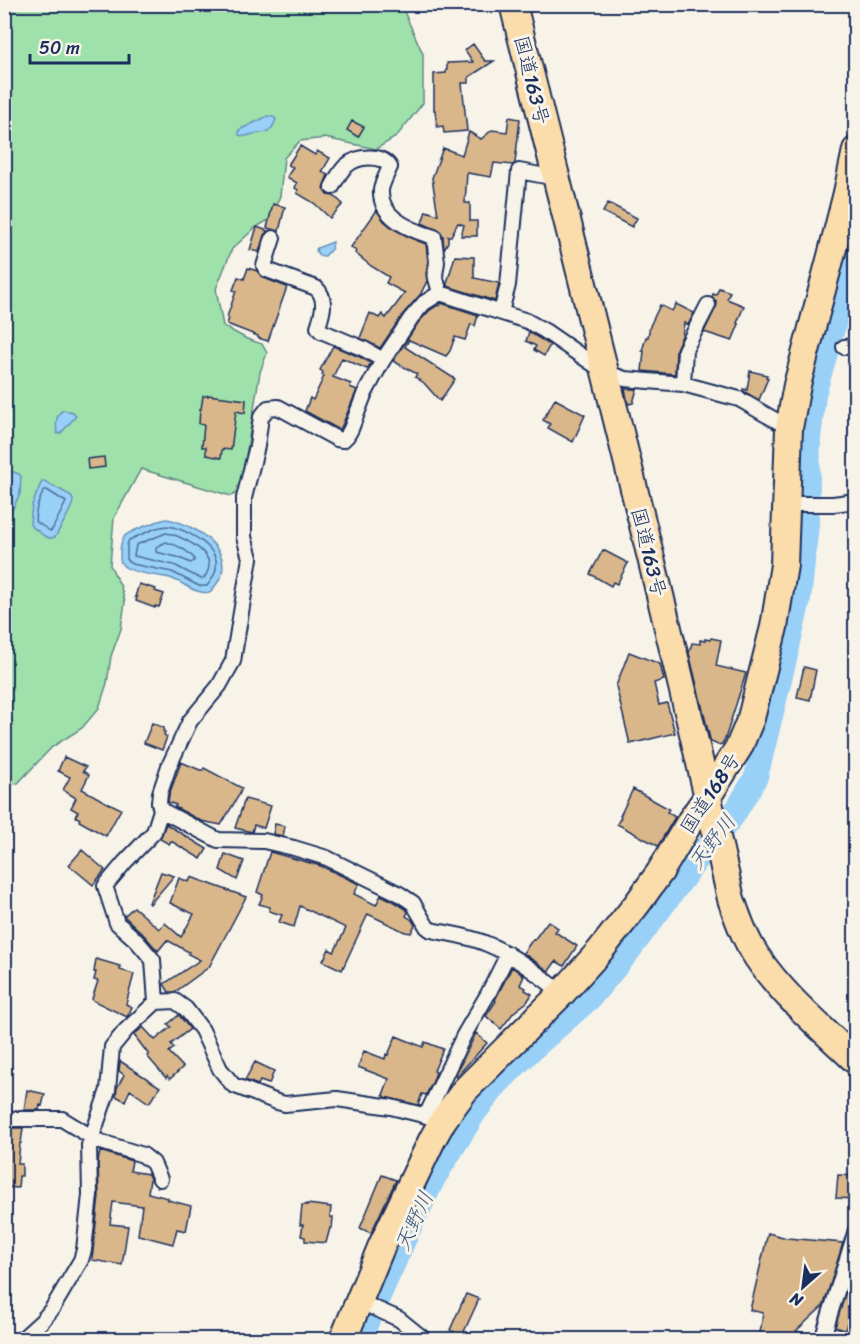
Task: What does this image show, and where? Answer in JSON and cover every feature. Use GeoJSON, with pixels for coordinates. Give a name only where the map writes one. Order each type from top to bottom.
{"type":"FeatureCollection","features":[{"type":"Feature","properties":{"kind":"highway","name":"国道163号"},"geometry":{"type":"LineString","coordinates":[[513,4],[605,372],[731,899],[741,928],[757,957],[784,991],[855,1061]]}},
{"type":"Feature","properties":{"kind":"highway","name":"国道168号"},"geometry":{"type":"LineString","coordinates":[[343,1340],[427,1150],[434,1118],[562,993],[599,952],[660,872],[691,820],[711,808],[739,747],[751,718],[774,627],[781,586],[793,504],[789,428],[797,385],[847,194],[855,150]]}},
{"type":"Feature","properties":{"kind":"street"},"geometry":{"type":"LineString","coordinates":[[332,187],[344,167],[354,160],[377,158],[386,161],[390,167],[381,190],[387,212],[416,232],[434,237],[437,262],[435,275],[440,293]]}},
{"type":"Feature","properties":{"kind":"street"},"geometry":{"type":"LineString","coordinates":[[501,312],[507,285],[519,171],[556,178]]}},
{"type":"Feature","properties":{"kind":"street"},"geometry":{"type":"LineString","coordinates":[[273,238],[264,266],[267,270],[320,291],[323,298],[323,309],[318,327],[321,331],[384,360]]}},
{"type":"Feature","properties":{"kind":"street"},"geometry":{"type":"LineString","coordinates":[[440,293],[527,321],[605,372],[625,379],[682,384],[739,399],[789,428]]}},
{"type":"Feature","properties":{"kind":"street"},"geometry":{"type":"LineString","coordinates":[[156,1002],[153,960],[117,922],[105,886],[154,832],[161,810],[160,793],[190,721],[219,686],[234,661],[250,558],[244,537],[244,498],[261,417],[268,408],[278,407],[337,439],[343,440],[347,436],[364,395],[411,318],[424,303],[440,293]]}},
{"type":"Feature","properties":{"kind":"street"},"geometry":{"type":"LineString","coordinates":[[682,384],[685,350],[708,306]]}},
{"type":"Feature","properties":{"kind":"street"},"geometry":{"type":"LineString","coordinates":[[793,504],[833,504],[855,501]]}},
{"type":"Feature","properties":{"kind":"street"},"geometry":{"type":"LineString","coordinates":[[161,810],[218,840],[264,841],[327,858],[398,893],[413,903],[431,930],[486,943],[507,954],[562,993]]}},
{"type":"Feature","properties":{"kind":"street"},"geometry":{"type":"LineString","coordinates":[[21,1340],[52,1310],[81,1260],[90,1196],[89,1145],[108,1090],[112,1047],[126,1030],[156,1002],[175,1001],[186,1009],[202,1030],[220,1069],[233,1085],[285,1104],[337,1099],[391,1107],[434,1118],[464,1035],[507,954]]}},
{"type":"Feature","properties":{"kind":"street"},"geometry":{"type":"LineString","coordinates":[[4,1119],[62,1119],[98,1141],[143,1155],[153,1163],[160,1179]]}},
{"type":"Feature","properties":{"kind":"street"},"geometry":{"type":"LineString","coordinates":[[822,1340],[855,1230]]}},
{"type":"Feature","properties":{"kind":"street"},"geometry":{"type":"LineString","coordinates":[[358,1302],[399,1319],[425,1340]]}},
{"type":"Feature","properties":{"kind":"green space"},"geometry":{"type":"Polygon","coordinates":[[[5,5],[401,5],[423,54],[423,103],[396,137],[376,149],[325,138],[300,141],[284,158],[280,196],[270,219],[255,228],[232,249],[216,289],[223,326],[262,344],[267,353],[260,372],[242,480],[237,493],[231,496],[141,469],[114,518],[110,565],[121,587],[125,602],[121,629],[111,656],[107,683],[99,708],[82,728],[52,747],[18,783],[5,786],[5,5]]]}},
{"type":"Feature","properties":{"kind":"water"},"geometry":{"type":"Polygon","coordinates":[[[268,116],[276,119],[270,130],[246,136],[239,135],[239,130],[268,116]]]}},
{"type":"Feature","properties":{"kind":"water"},"geometry":{"type":"Polygon","coordinates":[[[333,242],[332,248],[325,256],[319,256],[317,248],[333,242]]]}},
{"type":"Feature","properties":{"kind":"water"},"geometry":{"type":"Polygon","coordinates":[[[63,410],[73,412],[76,416],[58,434],[57,420],[63,410]]]}},
{"type":"Feature","properties":{"kind":"water"},"geometry":{"type":"Polygon","coordinates":[[[4,469],[21,476],[20,494],[10,514],[4,515],[4,469]]]}},
{"type":"Feature","properties":{"kind":"water"},"geometry":{"type":"Polygon","coordinates":[[[42,481],[70,495],[73,500],[63,524],[52,538],[43,535],[30,524],[32,505],[42,481]]]}},
{"type":"Feature","properties":{"kind":"water"},"geometry":{"type":"Polygon","coordinates":[[[167,519],[189,526],[210,540],[217,549],[222,559],[222,570],[218,582],[209,593],[193,590],[170,578],[135,571],[121,563],[121,543],[126,535],[167,519]]]}},
{"type":"Feature","properties":{"kind":"building"},"geometry":{"type":"Polygon","coordinates":[[[473,44],[485,61],[494,61],[469,77],[469,83],[462,83],[467,131],[444,133],[443,126],[437,127],[434,110],[434,74],[446,73],[447,63],[473,62],[465,50],[473,44]]]}},
{"type":"Feature","properties":{"kind":"building"},"geometry":{"type":"Polygon","coordinates":[[[509,117],[520,119],[515,163],[513,165],[494,163],[491,177],[467,173],[465,203],[470,203],[470,221],[477,221],[477,236],[461,236],[464,225],[458,223],[451,236],[448,236],[444,249],[443,236],[440,231],[422,223],[426,211],[438,215],[432,178],[443,148],[462,155],[469,132],[481,139],[492,130],[507,132],[509,117]]]}},
{"type":"Feature","properties":{"kind":"building"},"geometry":{"type":"Polygon","coordinates":[[[352,121],[364,127],[358,137],[347,130],[352,121]]]}},
{"type":"Feature","properties":{"kind":"building"},"geometry":{"type":"Polygon","coordinates":[[[300,146],[315,155],[317,151],[330,158],[322,172],[328,175],[323,188],[327,195],[334,196],[343,204],[330,218],[314,203],[297,193],[298,190],[295,188],[297,183],[287,177],[293,167],[288,165],[300,146]]]}},
{"type":"Feature","properties":{"kind":"building"},"geometry":{"type":"Polygon","coordinates":[[[608,203],[637,218],[632,227],[603,212],[608,203]]]}},
{"type":"Feature","properties":{"kind":"building"},"geometry":{"type":"Polygon","coordinates":[[[273,204],[285,207],[279,231],[267,228],[273,204]]]}},
{"type":"Feature","properties":{"kind":"building"},"geometry":{"type":"Polygon","coordinates":[[[377,210],[384,221],[394,229],[426,244],[428,262],[427,281],[420,295],[404,313],[380,348],[360,338],[370,313],[379,318],[382,314],[386,318],[405,293],[386,283],[389,277],[371,266],[351,247],[377,210]]]}},
{"type":"Feature","properties":{"kind":"building"},"geometry":{"type":"Polygon","coordinates":[[[257,227],[268,231],[264,235],[259,252],[250,250],[257,227]]]}},
{"type":"Feature","properties":{"kind":"building"},"geometry":{"type":"Polygon","coordinates":[[[455,256],[474,257],[474,278],[499,283],[495,301],[447,286],[455,256]]]}},
{"type":"Feature","properties":{"kind":"building"},"geometry":{"type":"Polygon","coordinates":[[[248,268],[257,271],[264,278],[287,287],[268,341],[227,324],[229,318],[227,317],[236,291],[233,290],[238,277],[244,279],[248,268]]]}},
{"type":"Feature","properties":{"kind":"building"},"geometry":{"type":"Polygon","coordinates":[[[719,288],[730,292],[727,299],[744,306],[732,341],[704,332],[717,305],[712,297],[713,294],[716,295],[719,288]]]}},
{"type":"Feature","properties":{"kind":"building"},"geometry":{"type":"Polygon","coordinates":[[[441,303],[478,315],[475,326],[471,324],[465,340],[455,337],[446,356],[409,340],[405,347],[455,379],[440,401],[424,383],[415,377],[417,374],[393,361],[418,323],[430,310],[440,306],[441,303]]]}},
{"type":"Feature","properties":{"kind":"building"},"geometry":{"type":"Polygon","coordinates":[[[676,304],[694,313],[688,325],[684,323],[682,336],[676,349],[675,374],[642,371],[644,351],[642,351],[660,305],[672,311],[676,304]]]}},
{"type":"Feature","properties":{"kind":"building"},"geometry":{"type":"Polygon","coordinates":[[[529,332],[550,345],[544,356],[534,350],[536,346],[526,341],[529,332]]]}},
{"type":"Feature","properties":{"kind":"building"},"geometry":{"type":"Polygon","coordinates":[[[333,346],[371,363],[367,369],[342,358],[333,377],[351,384],[350,387],[357,390],[340,430],[305,411],[310,398],[313,400],[324,376],[320,370],[333,346]]]}},
{"type":"Feature","properties":{"kind":"building"},"geometry":{"type":"Polygon","coordinates":[[[750,371],[767,375],[768,378],[759,400],[743,391],[743,389],[747,390],[750,371]]]}},
{"type":"Feature","properties":{"kind":"building"},"geometry":{"type":"Polygon","coordinates":[[[625,389],[637,389],[633,403],[628,404],[625,389]]]}},
{"type":"Feature","properties":{"kind":"building"},"geometry":{"type":"Polygon","coordinates":[[[203,396],[246,400],[245,413],[236,411],[231,450],[222,449],[221,458],[206,455],[206,447],[202,447],[204,425],[199,424],[200,409],[203,396]]]}},
{"type":"Feature","properties":{"kind":"building"},"geometry":{"type":"Polygon","coordinates":[[[555,399],[585,415],[573,442],[548,428],[550,424],[543,420],[555,399]]]}},
{"type":"Feature","properties":{"kind":"building"},"geometry":{"type":"Polygon","coordinates":[[[104,457],[105,467],[88,469],[87,459],[104,457]]]}},
{"type":"Feature","properties":{"kind":"building"},"geometry":{"type":"Polygon","coordinates":[[[603,550],[628,563],[617,584],[613,582],[611,586],[590,574],[603,550]]]}},
{"type":"Feature","properties":{"kind":"building"},"geometry":{"type":"Polygon","coordinates":[[[139,584],[164,594],[159,607],[155,606],[155,608],[136,601],[139,584]]]}},
{"type":"Feature","properties":{"kind":"building"},"geometry":{"type":"Polygon","coordinates":[[[711,638],[721,640],[716,666],[746,673],[725,739],[722,744],[718,745],[710,739],[689,653],[692,643],[700,644],[700,640],[705,641],[711,638]]]}},
{"type":"Feature","properties":{"kind":"building"},"geometry":{"type":"Polygon","coordinates":[[[629,652],[660,664],[664,680],[654,683],[659,705],[667,703],[675,733],[630,744],[616,686],[629,652]]]}},
{"type":"Feature","properties":{"kind":"building"},"geometry":{"type":"Polygon","coordinates":[[[804,667],[816,670],[810,700],[797,697],[804,667]]]}},
{"type":"Feature","properties":{"kind":"building"},"geometry":{"type":"Polygon","coordinates":[[[152,723],[164,728],[164,735],[167,737],[162,750],[144,743],[152,723]]]}},
{"type":"Feature","properties":{"kind":"building"},"geometry":{"type":"Polygon","coordinates":[[[64,757],[86,767],[83,771],[89,775],[82,789],[121,809],[106,836],[79,821],[80,819],[75,816],[78,812],[71,808],[76,798],[63,790],[70,777],[58,771],[64,757]]]}},
{"type":"Feature","properties":{"kind":"building"},"geometry":{"type":"Polygon","coordinates":[[[181,762],[200,770],[204,768],[242,788],[221,825],[201,821],[168,802],[181,762]]]}},
{"type":"Feature","properties":{"kind":"building"},"geometry":{"type":"Polygon","coordinates":[[[633,789],[669,809],[667,812],[675,817],[658,846],[617,824],[633,789]]]}},
{"type":"Feature","properties":{"kind":"building"},"geometry":{"type":"Polygon","coordinates":[[[245,799],[271,806],[264,828],[254,825],[252,832],[235,828],[245,799]]]}},
{"type":"Feature","properties":{"kind":"building"},"geometry":{"type":"Polygon","coordinates":[[[166,824],[207,849],[201,859],[171,841],[169,844],[160,839],[166,824]]]}},
{"type":"Feature","properties":{"kind":"building"},"geometry":{"type":"Polygon","coordinates":[[[275,824],[285,826],[283,836],[273,834],[275,824]]]}},
{"type":"Feature","properties":{"kind":"building"},"geometry":{"type":"Polygon","coordinates":[[[82,850],[105,870],[93,885],[69,865],[82,850]]]}},
{"type":"Feature","properties":{"kind":"building"},"geometry":{"type":"Polygon","coordinates":[[[270,852],[321,866],[359,884],[354,894],[376,905],[381,895],[393,901],[408,912],[406,916],[415,925],[411,933],[368,914],[342,970],[323,961],[329,949],[334,952],[346,928],[300,906],[294,927],[279,922],[282,915],[269,911],[270,907],[259,904],[263,895],[257,892],[270,852]]]}},
{"type":"Feature","properties":{"kind":"building"},"geometry":{"type":"Polygon","coordinates":[[[225,854],[244,861],[237,880],[220,870],[225,854]]]}},
{"type":"Feature","properties":{"kind":"building"},"geometry":{"type":"Polygon","coordinates":[[[161,872],[174,876],[150,904],[149,903],[161,872]]]}},
{"type":"Feature","properties":{"kind":"building"},"geometry":{"type":"Polygon","coordinates":[[[191,877],[246,897],[209,967],[175,992],[169,992],[164,984],[200,960],[167,940],[158,951],[124,916],[134,907],[159,929],[165,923],[181,937],[194,914],[170,903],[179,878],[189,882],[191,877]]]}},
{"type":"Feature","properties":{"kind":"building"},"geometry":{"type":"Polygon","coordinates":[[[548,921],[558,928],[555,932],[577,946],[564,966],[556,961],[549,971],[523,953],[548,921]]]}},
{"type":"Feature","properties":{"kind":"building"},"geometry":{"type":"Polygon","coordinates":[[[96,959],[120,966],[120,970],[134,974],[126,1004],[132,1007],[127,1017],[92,999],[98,981],[94,980],[96,959]]]}},
{"type":"Feature","properties":{"kind":"building"},"geometry":{"type":"Polygon","coordinates":[[[512,967],[524,976],[520,985],[532,994],[501,1029],[486,1016],[496,1001],[512,967]]]}},
{"type":"Feature","properties":{"kind":"building"},"geometry":{"type":"Polygon","coordinates":[[[179,1015],[190,1029],[171,1044],[174,1048],[169,1052],[183,1067],[170,1079],[167,1076],[166,1078],[147,1056],[149,1055],[134,1035],[143,1027],[155,1040],[171,1027],[168,1024],[179,1015]]]}},
{"type":"Feature","properties":{"kind":"building"},"geometry":{"type":"Polygon","coordinates":[[[476,1033],[487,1043],[456,1077],[455,1076],[476,1033]]]}},
{"type":"Feature","properties":{"kind":"building"},"geometry":{"type":"Polygon","coordinates":[[[396,1036],[423,1047],[425,1042],[443,1049],[434,1071],[436,1072],[433,1081],[426,1095],[422,1094],[418,1105],[385,1097],[383,1095],[389,1079],[358,1067],[364,1051],[385,1059],[396,1036]]]}},
{"type":"Feature","properties":{"kind":"building"},"geometry":{"type":"Polygon","coordinates":[[[120,1061],[160,1087],[149,1103],[130,1090],[125,1101],[116,1096],[117,1088],[124,1075],[119,1071],[120,1061]]]}},
{"type":"Feature","properties":{"kind":"building"},"geometry":{"type":"Polygon","coordinates":[[[255,1062],[274,1071],[269,1084],[260,1081],[258,1085],[245,1080],[255,1062]]]}},
{"type":"Feature","properties":{"kind":"building"},"geometry":{"type":"Polygon","coordinates":[[[27,1090],[45,1094],[39,1110],[24,1110],[27,1090]]]}},
{"type":"Feature","properties":{"kind":"building"},"geometry":{"type":"Polygon","coordinates":[[[4,1128],[23,1128],[18,1164],[22,1164],[22,1176],[19,1176],[18,1188],[4,1187],[4,1128]]]}},
{"type":"Feature","properties":{"kind":"building"},"geometry":{"type":"Polygon","coordinates":[[[100,1151],[132,1161],[130,1171],[148,1174],[150,1179],[148,1193],[191,1206],[186,1231],[177,1229],[173,1244],[138,1235],[142,1206],[113,1202],[110,1224],[128,1226],[122,1265],[92,1260],[99,1196],[100,1151]]]}},
{"type":"Feature","properties":{"kind":"building"},"geometry":{"type":"Polygon","coordinates":[[[382,1175],[396,1180],[371,1233],[360,1228],[382,1175]]]}},
{"type":"Feature","properties":{"kind":"building"},"geometry":{"type":"Polygon","coordinates":[[[838,1175],[855,1176],[855,1199],[836,1198],[838,1175]]]}},
{"type":"Feature","properties":{"kind":"building"},"geometry":{"type":"Polygon","coordinates":[[[302,1205],[331,1207],[332,1228],[330,1228],[326,1243],[305,1241],[305,1237],[301,1236],[302,1205]]]}},
{"type":"Feature","properties":{"kind":"building"},"geometry":{"type":"Polygon","coordinates":[[[768,1233],[787,1238],[843,1243],[824,1305],[796,1331],[812,1335],[811,1340],[759,1340],[763,1313],[750,1310],[768,1233]]]}},
{"type":"Feature","properties":{"kind":"building"},"geometry":{"type":"Polygon","coordinates":[[[854,1266],[855,1304],[853,1304],[845,1330],[835,1327],[854,1266]]]}},
{"type":"Feature","properties":{"kind":"building"},"geometry":{"type":"Polygon","coordinates":[[[466,1294],[479,1299],[462,1336],[450,1330],[466,1294]]]}},
{"type":"Feature","properties":{"kind":"waterway","name":"天野川"},"geometry":{"type":"LineString","coordinates":[[359,1340],[434,1178],[475,1112],[497,1084],[530,1051],[589,999],[733,816],[756,777],[799,600],[807,524],[809,439],[814,394],[856,250]]}}]}
